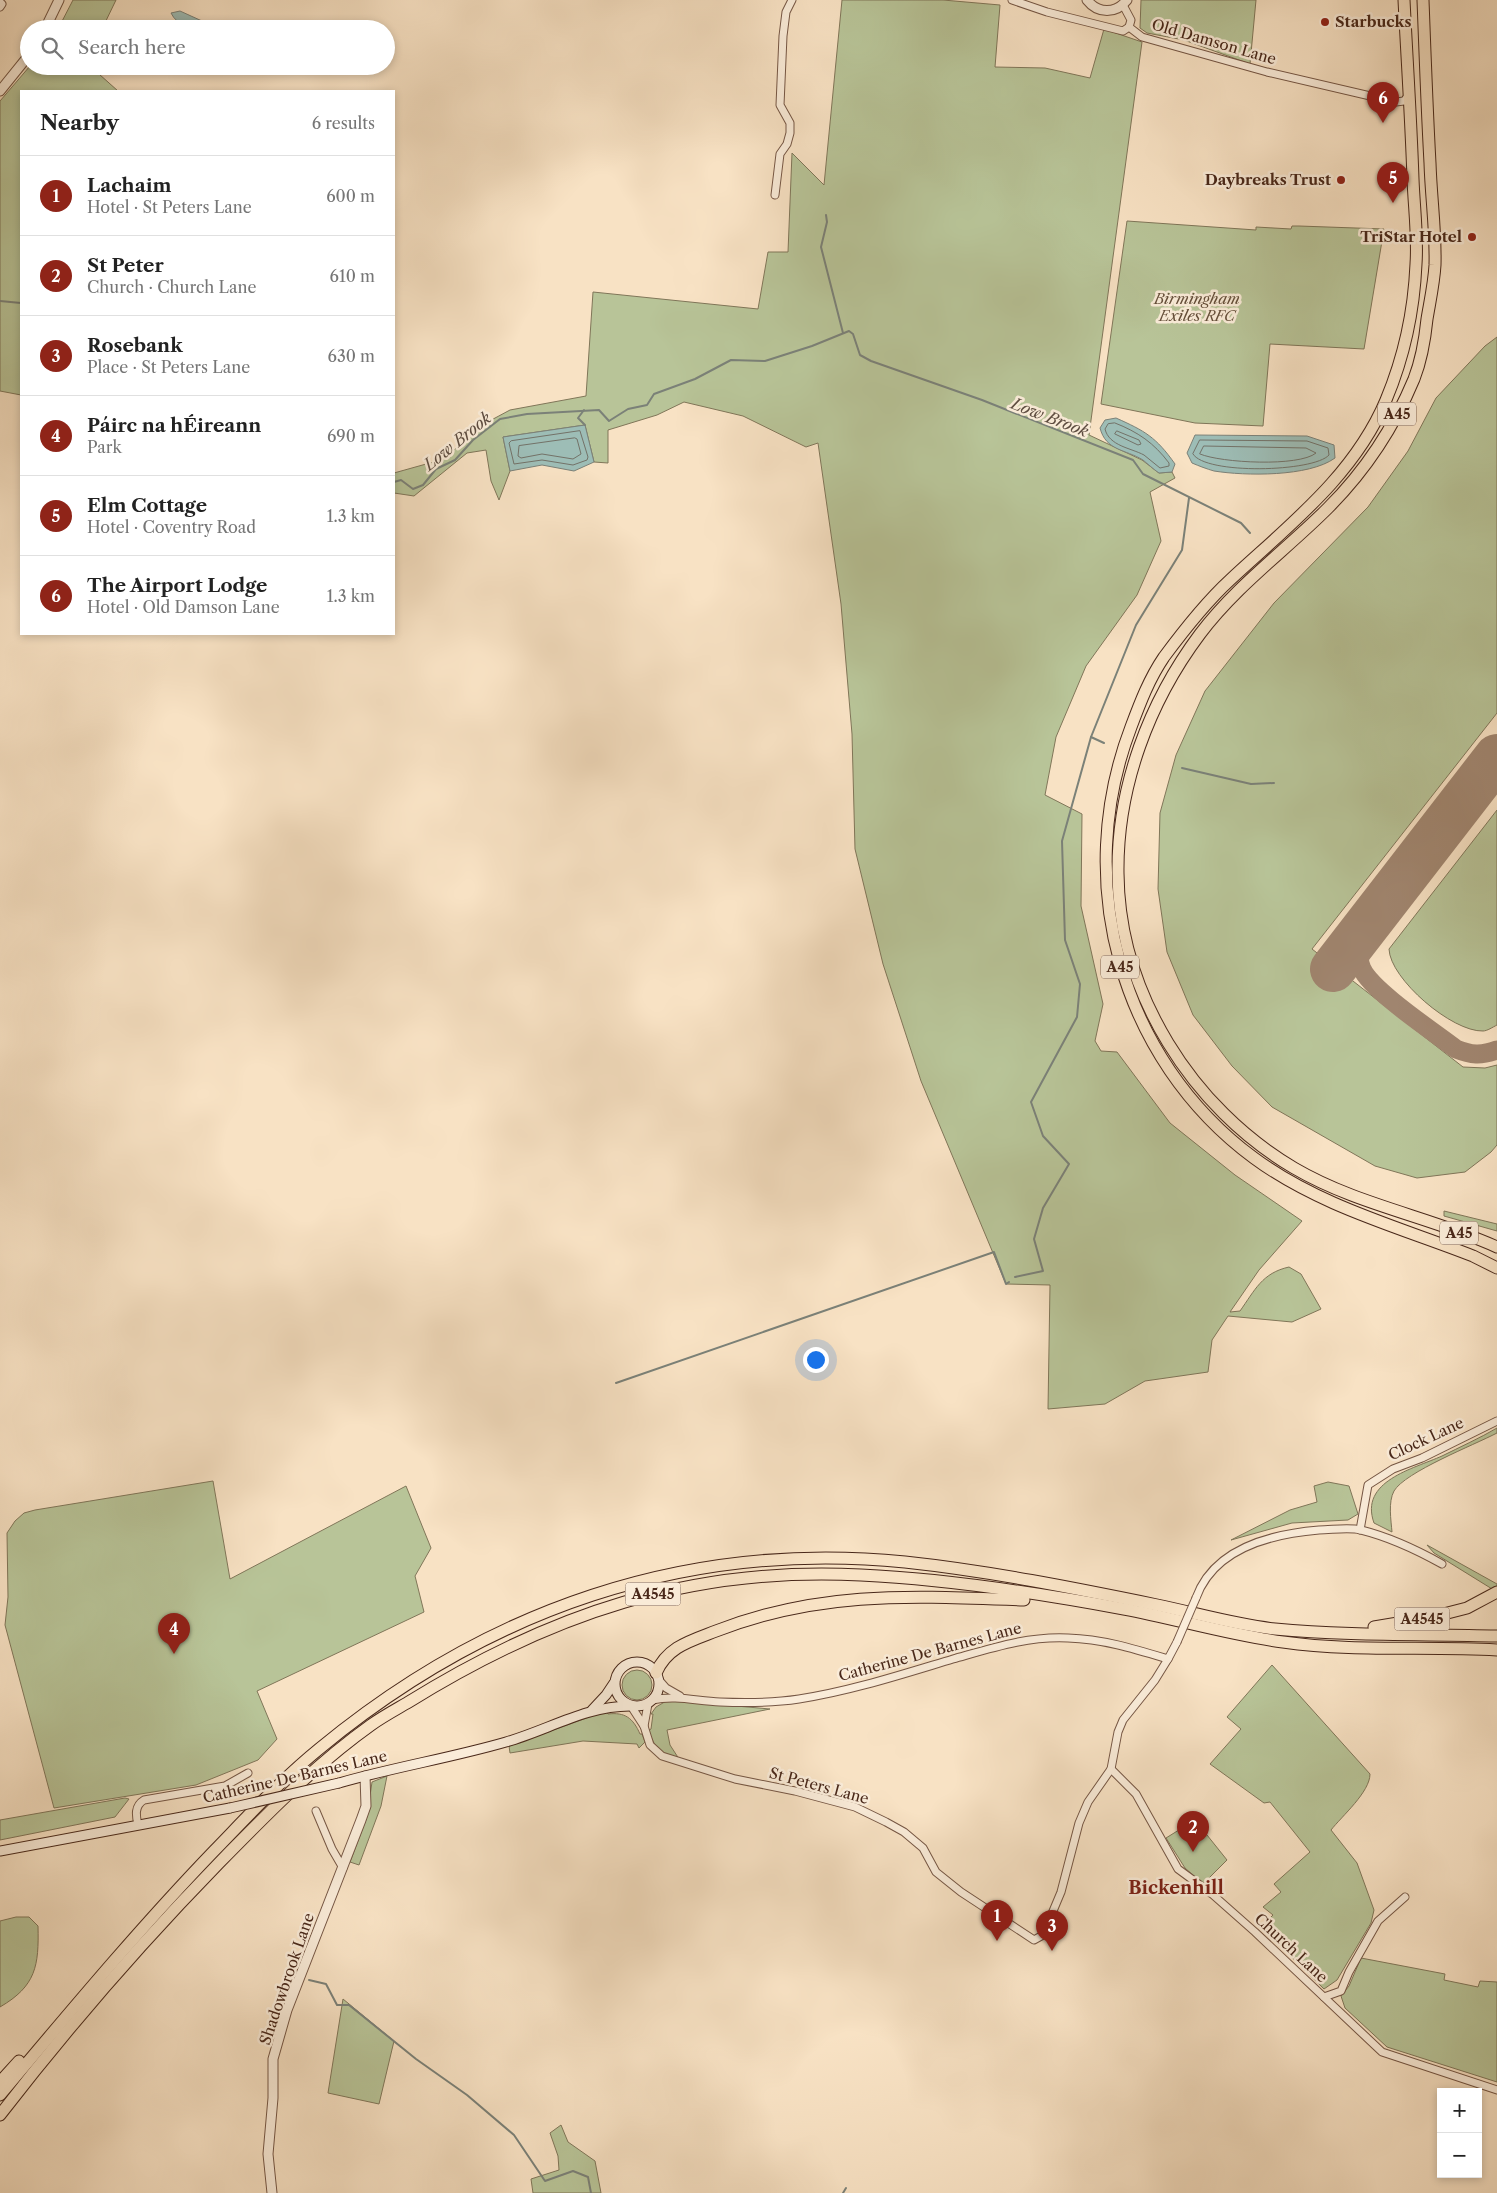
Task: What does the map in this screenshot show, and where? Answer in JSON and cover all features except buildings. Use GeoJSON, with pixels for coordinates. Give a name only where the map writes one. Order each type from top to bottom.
{"type":"FeatureCollection","features":[{"type":"Feature","properties":{"kind":"highway","name":"A45"},"geometry":{"type":"LineString","coordinates":[[1404,0],[1410,94],[1416,263],[1402,354],[1384,405],[1365,439],[1315,502],[1226,584],[1192,621],[1162,661],[1144,693],[1118,762],[1109,809],[1105,864],[1106,894],[1121,973],[1146,1030],[1177,1081],[1209,1118],[1257,1160],[1309,1192],[1474,1256],[1497,1268]]}},
{"type":"Feature","properties":{"kind":"highway","name":"A45"},"geometry":{"type":"LineString","coordinates":[[1423,0],[1435,265],[1425,336],[1415,377],[1388,431],[1361,472],[1329,507],[1250,580],[1202,631],[1161,696],[1145,730],[1128,788],[1118,872],[1127,942],[1136,973],[1159,1027],[1187,1072],[1212,1103],[1267,1150],[1296,1169],[1338,1190],[1497,1247]]}},
{"type":"Feature","properties":{"kind":"highway"},"geometry":{"type":"LineString","coordinates":[[1420,1219],[1444,1223],[1497,1238]]}},
{"type":"Feature","properties":{"kind":"highway","name":"A4545"},"geometry":{"type":"LineString","coordinates":[[0,2095],[78,2001],[168,1900],[288,1776],[351,1724],[416,1678],[476,1642],[520,1621],[603,1590],[664,1574],[738,1562],[815,1557],[855,1558],[968,1570],[1134,1600],[1272,1629],[1497,1636]]}},
{"type":"Feature","properties":{"kind":"highway","name":"A4545"},"geometry":{"type":"LineString","coordinates":[[0,2115],[75,2021],[147,1940],[267,1814],[340,1749],[374,1723],[494,1652],[545,1628],[621,1602],[705,1583],[770,1575],[886,1576],[1081,1602],[1295,1644],[1497,1650]]}},
{"type":"Feature","properties":{"kind":"highway","name":"A4545"},"geometry":{"type":"LineString","coordinates":[[1342,1632],[1428,1618],[1467,1608],[1497,1592]]}},
{"type":"Feature","properties":{"kind":"highway"},"geometry":{"type":"LineString","coordinates":[[657,1676],[667,1654],[686,1643],[749,1619],[804,1605],[895,1596],[1081,1602]]}},
{"type":"Feature","properties":{"kind":"highway"},"geometry":{"type":"LineString","coordinates":[[0,2082],[40,2037],[78,2001]]}},
{"type":"Feature","properties":{"kind":"main road"},"geometry":{"type":"LineString","coordinates":[[49,20],[59,0]]}},
{"type":"Feature","properties":{"kind":"main road"},"geometry":{"type":"LineString","coordinates":[[1087,0],[1095,8],[1105,11],[1114,10],[1124,2]]}},
{"type":"Feature","properties":{"kind":"main road"},"geometry":{"type":"LineString","coordinates":[[0,91],[20,66]]}},
{"type":"Feature","properties":{"kind":"main road"},"geometry":{"type":"LineString","coordinates":[[632,1662],[646,1664],[657,1676],[658,1692],[650,1702],[631,1706],[619,1698],[614,1683],[619,1670],[632,1662]]}},
{"type":"Feature","properties":{"kind":"main road","name":"Catherine De Barnes Lane"},"geometry":{"type":"LineString","coordinates":[[591,1710],[606,1695],[614,1683]]}},
{"type":"Feature","properties":{"kind":"main road","name":"Catherine De Barnes Lane"},"geometry":{"type":"LineString","coordinates":[[0,1851],[230,1808],[339,1783],[506,1742],[555,1726],[591,1710],[631,1706]]}},
{"type":"Feature","properties":{"kind":"main road","name":"Shadowbrook Lane"},"geometry":{"type":"LineString","coordinates":[[272,2193],[268,2154],[274,2098],[273,2058],[287,2010],[344,1868],[366,1806],[365,1776]]}},
{"type":"Feature","properties":{"kind":"street"},"geometry":{"type":"LineString","coordinates":[[775,195],[780,154],[787,144],[790,133],[790,123],[780,105],[783,36],[786,12],[792,0]]}},
{"type":"Feature","properties":{"kind":"street","name":"Old Damson Lane"},"geometry":{"type":"LineString","coordinates":[[1012,0],[1106,28],[1123,31],[1129,27],[1142,37],[1267,72],[1396,102],[1404,101],[1410,94]]}},
{"type":"Feature","properties":{"kind":"street"},"geometry":{"type":"LineString","coordinates":[[1124,2],[1130,20],[1129,27]]}},
{"type":"Feature","properties":{"kind":"street","name":"Clock Lane"},"geometry":{"type":"LineString","coordinates":[[1368,1485],[1393,1468],[1422,1458],[1497,1420]]}},
{"type":"Feature","properties":{"kind":"street"},"geometry":{"type":"LineString","coordinates":[[1360,1484],[1368,1485],[1360,1530]]}},
{"type":"Feature","properties":{"kind":"street"},"geometry":{"type":"LineString","coordinates":[[1168,1659],[1196,1598],[1211,1572],[1227,1558],[1245,1547],[1264,1540],[1300,1532],[1360,1530],[1422,1552],[1442,1564]]}},
{"type":"Feature","properties":{"kind":"street","name":"Catherine De Barnes Lane"},"geometry":{"type":"LineString","coordinates":[[650,1702],[682,1698],[748,1702],[815,1696],[888,1678],[993,1647],[1030,1639],[1068,1638],[1098,1641],[1168,1659]]}},
{"type":"Feature","properties":{"kind":"street","name":"St Peters Lane"},"geometry":{"type":"LineString","coordinates":[[631,1706],[644,1726],[648,1739],[654,1749],[670,1761],[735,1779],[795,1791],[855,1807],[904,1832],[923,1848],[936,1872],[961,1892],[1034,1940],[1043,1934],[1061,1892],[1079,1823],[1088,1802],[1111,1769],[1118,1732],[1123,1720],[1155,1680],[1168,1659]]}},
{"type":"Feature","properties":{"kind":"street"},"geometry":{"type":"LineString","coordinates":[[657,1676],[671,1692],[682,1698]]}},
{"type":"Feature","properties":{"kind":"street"},"geometry":{"type":"LineString","coordinates":[[644,1726],[650,1702]]}},
{"type":"Feature","properties":{"kind":"street","name":"Church Lane"},"geometry":{"type":"LineString","coordinates":[[1111,1769],[1136,1794],[1178,1869],[1212,1894],[1382,2052],[1497,2090]]}},
{"type":"Feature","properties":{"kind":"street","name":"Catherine De Barnes Lane"},"geometry":{"type":"LineString","coordinates":[[138,1825],[137,1810],[140,1802],[144,1800],[225,1786],[248,1773]]}},
{"type":"Feature","properties":{"kind":"street"},"geometry":{"type":"LineString","coordinates":[[316,1811],[332,1849],[344,1868]]}},
{"type":"Feature","properties":{"kind":"street"},"geometry":{"type":"LineString","coordinates":[[1324,1997],[1341,1991],[1349,1972],[1378,1921],[1404,1896]]}},
{"type":"Feature","properties":{"kind":"green space"},"geometry":{"type":"Polygon","coordinates":[[[73,0],[116,0],[106,20],[63,20],[73,0]]]}},
{"type":"Feature","properties":{"kind":"green space"},"geometry":{"type":"Polygon","coordinates":[[[842,0],[943,0],[1000,5],[995,67],[1045,68],[1090,78],[1104,29],[1142,42],[1089,435],[1142,460],[1159,473],[1172,472],[1175,478],[1150,492],[1161,541],[1137,595],[1086,666],[1056,737],[1045,795],[1082,814],[1081,906],[1103,1004],[1095,1041],[1101,1051],[1117,1052],[1170,1123],[1235,1175],[1302,1221],[1259,1270],[1230,1312],[1240,1311],[1260,1283],[1272,1273],[1289,1267],[1301,1274],[1321,1309],[1292,1322],[1228,1316],[1212,1340],[1208,1372],[1145,1381],[1105,1404],[1048,1409],[1050,1285],[1006,1284],[921,1081],[883,964],[855,849],[852,734],[841,604],[818,443],[806,447],[743,416],[684,402],[657,415],[608,430],[608,463],[594,462],[585,425],[503,437],[510,471],[499,500],[491,481],[486,450],[467,453],[414,496],[395,493],[395,473],[444,459],[482,425],[510,410],[586,396],[593,292],[758,309],[768,252],[788,252],[792,153],[824,185],[842,0]]]}},
{"type":"Feature","properties":{"kind":"green space"},"geometry":{"type":"Polygon","coordinates":[[[1141,0],[1256,0],[1250,64],[1184,40],[1147,33],[1140,28],[1141,0]]]}},
{"type":"Feature","properties":{"kind":"green space"},"geometry":{"type":"Polygon","coordinates":[[[22,75],[100,75],[117,90],[20,90],[20,395],[0,391],[0,101],[22,75]]]}},
{"type":"Feature","properties":{"kind":"green space","name":"Birmingham Exiles RFC"},"geometry":{"type":"Polygon","coordinates":[[[1127,221],[1256,230],[1256,227],[1291,229],[1292,226],[1384,229],[1364,349],[1270,344],[1263,426],[1195,423],[1101,404],[1127,221]]]}},
{"type":"Feature","properties":{"kind":"green space"},"geometry":{"type":"Polygon","coordinates":[[[1497,337],[1497,713],[1312,949],[1463,1067],[1485,1068],[1497,1065],[1497,1145],[1465,1172],[1417,1178],[1375,1166],[1272,1107],[1232,1066],[1193,1015],[1167,952],[1158,889],[1160,813],[1176,755],[1205,691],[1274,603],[1368,507],[1408,451],[1436,398],[1485,346],[1497,337]]]}},
{"type":"Feature","properties":{"kind":"green space"},"geometry":{"type":"Polygon","coordinates":[[[1497,810],[1497,1025],[1483,1031],[1470,1029],[1455,1023],[1425,1002],[1400,975],[1392,961],[1389,949],[1497,810]]]}},
{"type":"Feature","properties":{"kind":"green space"},"geometry":{"type":"Polygon","coordinates":[[[1444,1211],[1497,1224],[1497,1231],[1444,1216],[1444,1211]]]}},
{"type":"Feature","properties":{"kind":"green space"},"geometry":{"type":"Polygon","coordinates":[[[1497,1428],[1497,1433],[1425,1467],[1401,1484],[1394,1491],[1391,1500],[1392,1532],[1374,1523],[1371,1509],[1374,1497],[1381,1487],[1404,1472],[1442,1456],[1497,1428]]]}},
{"type":"Feature","properties":{"kind":"green space"},"geometry":{"type":"Polygon","coordinates":[[[213,1481],[230,1579],[406,1486],[431,1548],[415,1576],[424,1612],[257,1691],[277,1739],[258,1760],[196,1785],[54,1808],[5,1625],[8,1597],[7,1533],[15,1521],[24,1513],[35,1510],[213,1481]]]}},
{"type":"Feature","properties":{"kind":"green space"},"geometry":{"type":"Polygon","coordinates":[[[1328,1482],[1349,1486],[1358,1514],[1348,1520],[1292,1523],[1231,1540],[1290,1510],[1317,1502],[1314,1486],[1328,1482]]]}},
{"type":"Feature","properties":{"kind":"green space"},"geometry":{"type":"Polygon","coordinates":[[[1427,1545],[1497,1584],[1497,1592],[1434,1553],[1427,1545]]]}},
{"type":"Feature","properties":{"kind":"green space"},"geometry":{"type":"Polygon","coordinates":[[[1272,1665],[1370,1774],[1369,1781],[1361,1796],[1331,1830],[1357,1863],[1374,1910],[1371,1923],[1337,1980],[1324,1989],[1261,1927],[1273,1915],[1263,1907],[1281,1892],[1274,1884],[1310,1852],[1270,1802],[1264,1803],[1210,1764],[1241,1729],[1227,1717],[1272,1665]]]}},
{"type":"Feature","properties":{"kind":"green space"},"geometry":{"type":"Polygon","coordinates":[[[637,1670],[648,1674],[652,1685],[648,1696],[637,1700],[626,1696],[622,1685],[626,1674],[637,1670]]]}},
{"type":"Feature","properties":{"kind":"green space"},"geometry":{"type":"Polygon","coordinates":[[[668,1700],[770,1709],[667,1730],[670,1745],[681,1762],[657,1749],[648,1731],[651,1729],[653,1714],[651,1714],[656,1707],[668,1700]]]}},
{"type":"Feature","properties":{"kind":"green space"},"geometry":{"type":"Polygon","coordinates":[[[606,1711],[608,1714],[619,1714],[628,1717],[640,1734],[642,1734],[645,1742],[639,1748],[637,1744],[583,1741],[510,1753],[509,1746],[606,1711]]]}},
{"type":"Feature","properties":{"kind":"green space"},"geometry":{"type":"Polygon","coordinates":[[[387,1776],[381,1806],[359,1865],[350,1862],[367,1817],[372,1782],[387,1776]]]}},
{"type":"Feature","properties":{"kind":"green space"},"geometry":{"type":"Polygon","coordinates":[[[125,1798],[129,1799],[115,1817],[0,1840],[0,1820],[125,1798]]]}},
{"type":"Feature","properties":{"kind":"green space"},"geometry":{"type":"Polygon","coordinates":[[[1195,1820],[1227,1860],[1203,1884],[1185,1868],[1166,1838],[1195,1820]]]}},
{"type":"Feature","properties":{"kind":"green space"},"geometry":{"type":"Polygon","coordinates":[[[16,1917],[29,1917],[38,1926],[38,1953],[33,1974],[28,1983],[12,1999],[0,2007],[0,1921],[16,1917]]]}},
{"type":"Feature","properties":{"kind":"green space"},"geometry":{"type":"Polygon","coordinates":[[[1361,1958],[1445,1974],[1444,1980],[1478,1987],[1480,1981],[1497,1982],[1497,2082],[1387,2047],[1345,2008],[1341,1996],[1349,1986],[1361,1958]]]}},
{"type":"Feature","properties":{"kind":"green space"},"geometry":{"type":"Polygon","coordinates":[[[343,1999],[394,2041],[379,2104],[328,2093],[343,1999]]]}},
{"type":"Feature","properties":{"kind":"green space"},"geometry":{"type":"Polygon","coordinates":[[[561,2125],[568,2142],[595,2161],[601,2193],[533,2193],[531,2179],[559,2170],[558,2156],[550,2133],[561,2125]]]}},
{"type":"Feature","properties":{"kind":"water"},"geometry":{"type":"Polygon","coordinates":[[[180,11],[200,20],[176,20],[171,13],[180,11]]]}},
{"type":"Feature","properties":{"kind":"water"},"geometry":{"type":"Polygon","coordinates":[[[1116,418],[1142,431],[1156,441],[1175,464],[1172,472],[1159,473],[1143,460],[1111,445],[1103,436],[1100,428],[1105,420],[1116,418]]]}},
{"type":"Feature","properties":{"kind":"water"},"geometry":{"type":"Polygon","coordinates":[[[585,425],[594,462],[574,471],[542,465],[510,471],[503,437],[585,425]]]}},
{"type":"Feature","properties":{"kind":"water"},"geometry":{"type":"Polygon","coordinates":[[[1195,435],[1307,436],[1334,445],[1335,458],[1309,469],[1276,474],[1242,474],[1214,471],[1192,463],[1187,453],[1195,435]]]}},
{"type":"Feature","properties":{"kind":"waterway","name":"Low Brook"},"geometry":{"type":"LineString","coordinates":[[826,215],[827,222],[821,247],[843,333]]}},
{"type":"Feature","properties":{"kind":"waterway","name":"Low Brook"},"geometry":{"type":"LineString","coordinates":[[0,301],[20,303]]}},
{"type":"Feature","properties":{"kind":"waterway","name":"Low Brook"},"geometry":{"type":"LineString","coordinates":[[395,482],[401,480],[413,489],[423,485],[436,469],[455,460],[473,440],[500,419],[527,414],[599,410],[609,421],[628,409],[647,405],[654,394],[695,379],[731,360],[765,361],[812,346],[849,331],[853,334],[860,355],[871,361],[982,400],[1133,460],[1143,474],[1241,523],[1250,533]]}},
{"type":"Feature","properties":{"kind":"waterway"},"geometry":{"type":"LineString","coordinates":[[584,410],[578,418],[585,425]]}},
{"type":"Feature","properties":{"kind":"waterway"},"geometry":{"type":"LineString","coordinates":[[1015,1277],[1043,1271],[1034,1239],[1043,1208],[1069,1164],[1043,1136],[1031,1102],[1077,1017],[1080,984],[1065,940],[1062,841],[1091,737],[1136,625],[1182,550],[1189,498]]}},
{"type":"Feature","properties":{"kind":"waterway"},"geometry":{"type":"LineString","coordinates":[[1091,737],[1104,743]]}},
{"type":"Feature","properties":{"kind":"waterway"},"geometry":{"type":"LineString","coordinates":[[1182,768],[1251,784],[1274,783]]}},
{"type":"Feature","properties":{"kind":"waterway"},"geometry":{"type":"LineString","coordinates":[[616,1383],[994,1252],[1006,1284],[1009,1282]]}},
{"type":"Feature","properties":{"kind":"waterway"},"geometry":{"type":"LineString","coordinates":[[309,1980],[326,1984],[337,2005],[349,2005],[416,2059],[467,2095],[514,2135],[545,2181],[573,2171],[588,2177],[591,2193]]}},
{"type":"Feature","properties":{"kind":"waterway"},"geometry":{"type":"LineString","coordinates":[[843,2193],[846,2188]]}},
{"type":"Feature","properties":{"kind":"taxiway"},"geometry":{"type":"LineString","coordinates":[[1369,925],[1364,936],[1359,958],[1362,969],[1378,988],[1404,1011],[1456,1049],[1476,1054],[1497,1050]]}},
{"type":"Feature","properties":{"kind":"runway"},"geometry":{"type":"LineString","coordinates":[[1333,969],[1497,757]]}},
{"type":"Feature","properties":{"kind":"place","name":"Starbucks"},"geometry":{"type":"Point","coordinates":[1325,22]}},
{"type":"Feature","properties":{"kind":"place","name":"The Airport Lodge"},"geometry":{"type":"Point","coordinates":[1383,123]}},
{"type":"Feature","properties":{"kind":"place","name":"Daybreaks Trust"},"geometry":{"type":"Point","coordinates":[1341,180]}},
{"type":"Feature","properties":{"kind":"place","name":"Elm Cottage"},"geometry":{"type":"Point","coordinates":[1393,203]}},
{"type":"Feature","properties":{"kind":"place","name":"TriStar Hotel"},"geometry":{"type":"Point","coordinates":[1472,237]}},
{"type":"Feature","properties":{"kind":"place","name":"Páirc na hÉireann"},"geometry":{"type":"Point","coordinates":[174,1654]}},
{"type":"Feature","properties":{"kind":"place","name":"St Peter"},"geometry":{"type":"Point","coordinates":[1193,1852]}},
{"type":"Feature","properties":{"kind":"place","name":"Lachaim"},"geometry":{"type":"Point","coordinates":[997,1941]}},
{"type":"Feature","properties":{"kind":"place","name":"Rosebank"},"geometry":{"type":"Point","coordinates":[1052,1951]}},
{"type":"Feature","properties":{"kind":"district","name":"Bickenhill"},"geometry":{"type":"Point","coordinates":[1176,1888]}}]}
